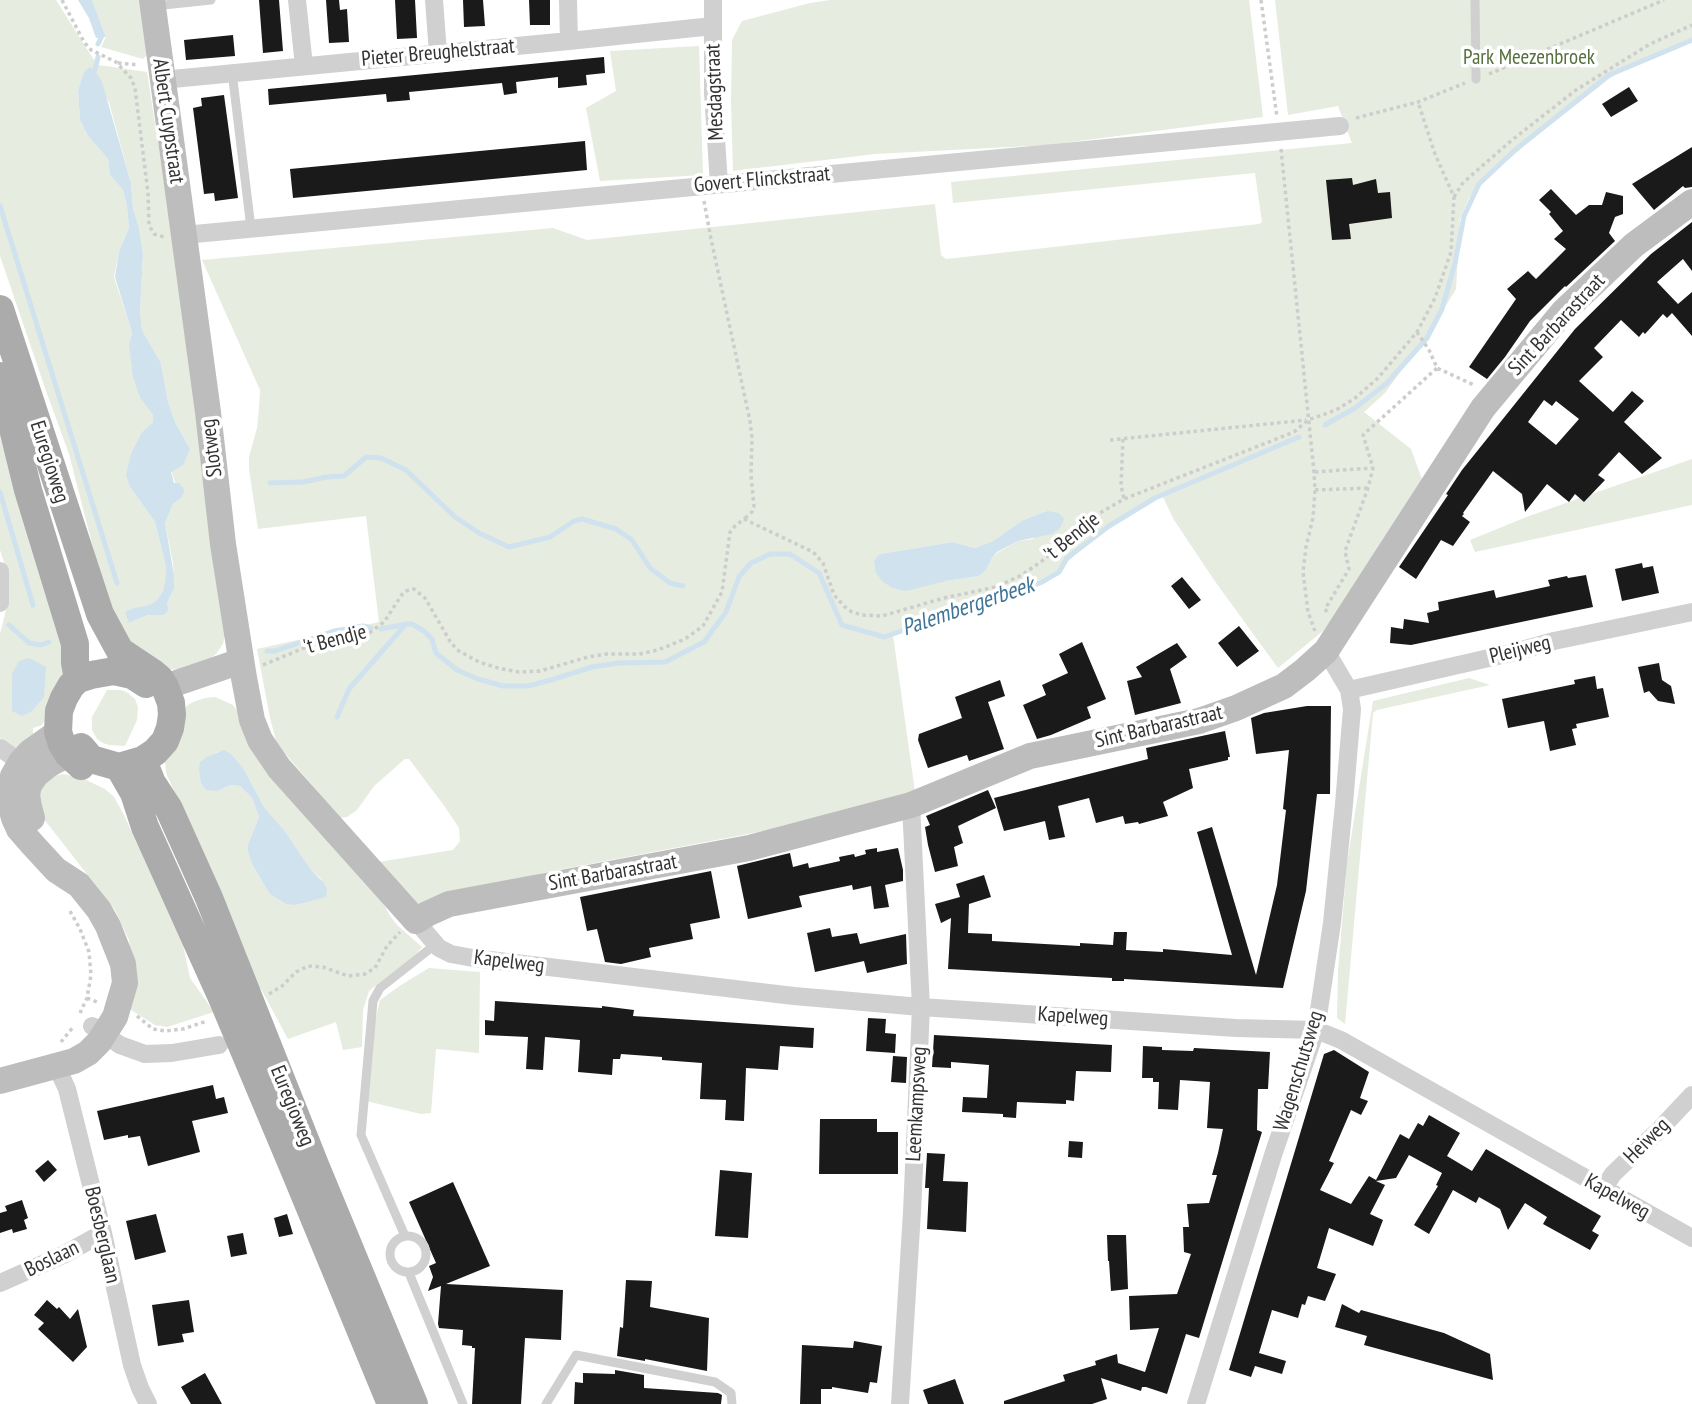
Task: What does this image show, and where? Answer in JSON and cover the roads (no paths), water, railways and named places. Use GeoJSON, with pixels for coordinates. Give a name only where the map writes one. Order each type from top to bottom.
{"type":"FeatureCollection","features":[{"type":"Feature","properties":{"kind":"main road","name":"Euregioweg"},"geometry":{"type":"LineString","coordinates":[[0,309],[100,614],[120,651],[103,671],[85,659],[75,644],[28,489],[0,376]]}},
{"type":"Feature","properties":{"kind":"main road"},"geometry":{"type":"LineString","coordinates":[[103,671],[153,673],[163,694],[172,715],[165,741],[131,765],[86,770],[76,762],[69,744],[74,732],[74,717],[89,687],[103,671]]}},
{"type":"Feature","properties":{"kind":"main road","name":"Euregioweg"},"geometry":{"type":"LineString","coordinates":[[391,1404],[223,1000],[145,827],[122,795],[131,765],[163,780],[169,809],[209,898],[414,1404]]}},
{"type":"Feature","properties":{"kind":"street"},"geometry":{"type":"LineString","coordinates":[[297,0],[304,66]]}},
{"type":"Feature","properties":{"kind":"street"},"geometry":{"type":"LineString","coordinates":[[434,0],[438,53]]}},
{"type":"Feature","properties":{"kind":"street"},"geometry":{"type":"LineString","coordinates":[[568,0],[569,41]]}},
{"type":"Feature","properties":{"kind":"street","name":"Mesdagstraat"},"geometry":{"type":"LineString","coordinates":[[710,185],[713,0]]}},
{"type":"Feature","properties":{"kind":"street","name":"Albert Cuypstraat"},"geometry":{"type":"LineString","coordinates":[[152,3],[184,235]]}},
{"type":"Feature","properties":{"kind":"street","name":"Pieter Breughelstraat"},"geometry":{"type":"LineString","coordinates":[[162,80],[713,26]]}},
{"type":"Feature","properties":{"kind":"street","name":"Govert Flinckstraat"},"geometry":{"type":"LineString","coordinates":[[184,235],[1340,126]]}},
{"type":"Feature","properties":{"kind":"street","name":"Sint Barbarastraat"},"geometry":{"type":"LineString","coordinates":[[416,921],[449,904],[748,848],[911,805],[1030,757],[1199,721],[1284,686],[1305,670],[1331,642],[1483,408],[1563,312],[1633,245],[1692,202]]}},
{"type":"Feature","properties":{"kind":"street","name":"Slotweg"},"geometry":{"type":"LineString","coordinates":[[184,235],[223,544],[247,669],[252,720],[264,748],[287,777],[416,921]]}},
{"type":"Feature","properties":{"kind":"street"},"geometry":{"type":"LineString","coordinates":[[0,571],[0,601]]}},
{"type":"Feature","properties":{"kind":"street","name":"Pleijweg"},"geometry":{"type":"LineString","coordinates":[[1349,690],[1554,641],[1692,612]]}},
{"type":"Feature","properties":{"kind":"street","name":"Wagenschutsweg"},"geometry":{"type":"LineString","coordinates":[[1196,1404],[1274,1152],[1316,1030],[1332,923],[1352,709],[1349,690],[1331,642]]}},
{"type":"Feature","properties":{"kind":"street"},"geometry":{"type":"LineString","coordinates":[[163,694],[247,669]]}},
{"type":"Feature","properties":{"kind":"street"},"geometry":{"type":"LineString","coordinates":[[19,761],[48,765],[69,744]]}},
{"type":"Feature","properties":{"kind":"street"},"geometry":{"type":"LineString","coordinates":[[19,761],[29,785],[27,795],[32,817],[40,831],[68,863],[73,896],[95,904],[104,918],[124,970],[125,983],[119,1009],[88,1026]]}},
{"type":"Feature","properties":{"kind":"street","name":"Leemkampsweg"},"geometry":{"type":"LineString","coordinates":[[900,1404],[921,1007],[911,805]]}},
{"type":"Feature","properties":{"kind":"street","name":"Kapelweg"},"geometry":{"type":"LineString","coordinates":[[416,921],[436,944],[451,954],[473,958],[794,996],[921,1007],[1237,1028],[1316,1030],[1340,1040],[1692,1238]]}},
{"type":"Feature","properties":{"kind":"street"},"geometry":{"type":"LineString","coordinates":[[88,1026],[120,1045],[145,1054],[172,1053],[219,1045]]}},
{"type":"Feature","properties":{"kind":"street"},"geometry":{"type":"LineString","coordinates":[[0,1081],[58,1055],[80,1058],[93,1049],[88,1026]]}},
{"type":"Feature","properties":{"kind":"street","name":"Boesberglaan"},"geometry":{"type":"LineString","coordinates":[[58,1055],[103,1233],[132,1365],[148,1404]]}},
{"type":"Feature","properties":{"kind":"street","name":"Heiweg"},"geometry":{"type":"LineString","coordinates":[[1602,1189],[1613,1174],[1692,1095]]}},
{"type":"Feature","properties":{"kind":"street","name":"Boslaan"},"geometry":{"type":"LineString","coordinates":[[0,1283],[63,1255],[103,1233]]}},
{"type":"Feature","properties":{"kind":"lane","name":"Albert Cuypstraat"},"geometry":{"type":"LineString","coordinates":[[152,3],[211,0]]}},
{"type":"Feature","properties":{"kind":"lane"},"geometry":{"type":"LineString","coordinates":[[1475,0],[1476,79]]}},
{"type":"Feature","properties":{"kind":"lane"},"geometry":{"type":"LineString","coordinates":[[232,72],[251,228]]}},
{"type":"Feature","properties":{"kind":"lane"},"geometry":{"type":"LineString","coordinates":[[405,1236],[361,1135],[373,1001],[380,988],[436,944]]}},
{"type":"Feature","properties":{"kind":"lane"},"geometry":{"type":"LineString","coordinates":[[405,1236],[416,1238],[425,1246],[426,1252],[424,1264],[409,1273],[398,1269],[390,1254],[394,1242],[405,1236]]}},
{"type":"Feature","properties":{"kind":"lane"},"geometry":{"type":"LineString","coordinates":[[409,1273],[463,1404]]}},
{"type":"Feature","properties":{"kind":"lane"},"geometry":{"type":"LineString","coordinates":[[546,1404],[576,1355],[715,1382],[731,1393],[732,1404]]}},
{"type":"Feature","properties":{"kind":"water"},"geometry":{"type":"Polygon","coordinates":[[[78,0],[92,0],[106,37],[96,38],[89,18],[78,0]]]}},
{"type":"Feature","properties":{"kind":"water"},"geometry":{"type":"Polygon","coordinates":[[[90,67],[102,82],[131,183],[133,208],[143,254],[140,311],[142,330],[161,363],[168,402],[175,422],[190,449],[183,465],[171,472],[174,483],[179,483],[184,492],[173,504],[165,523],[174,575],[174,589],[167,603],[168,610],[163,615],[148,615],[129,623],[125,612],[149,605],[156,601],[163,591],[166,567],[155,522],[130,487],[126,475],[131,454],[142,432],[153,422],[153,415],[140,398],[133,377],[129,344],[132,333],[115,277],[119,251],[129,228],[123,190],[110,175],[108,159],[88,136],[80,120],[78,90],[84,72],[90,67]]]}},
{"type":"Feature","properties":{"kind":"water"},"geometry":{"type":"Polygon","coordinates":[[[1047,511],[1059,513],[1064,519],[1060,528],[1052,534],[1018,541],[997,552],[979,576],[906,591],[883,582],[876,573],[874,561],[880,554],[953,542],[975,548],[993,541],[1023,520],[1047,511]]]}},
{"type":"Feature","properties":{"kind":"water"},"geometry":{"type":"Polygon","coordinates":[[[29,658],[46,667],[44,697],[32,711],[22,716],[12,711],[12,674],[19,661],[29,658]]]}},
{"type":"Feature","properties":{"kind":"water"},"geometry":{"type":"Polygon","coordinates":[[[224,750],[232,755],[245,771],[264,807],[323,882],[327,889],[326,897],[296,905],[286,904],[269,893],[253,866],[248,851],[248,844],[259,817],[252,798],[240,786],[231,785],[217,791],[206,790],[201,783],[200,762],[224,750]]]}},
{"type":"Feature","properties":{"kind":"waterway"},"geometry":{"type":"LineString","coordinates":[[98,44],[101,38]]}},
{"type":"Feature","properties":{"kind":"waterway","name":"Palembergerbeek"},"geometry":{"type":"LineString","coordinates":[[1325,425],[1355,408],[1387,383],[1427,338],[1442,309],[1464,216],[1479,184],[1515,150],[1609,75],[1692,40]]}},
{"type":"Feature","properties":{"kind":"waterway"},"geometry":{"type":"LineString","coordinates":[[95,70],[98,57]]}},
{"type":"Feature","properties":{"kind":"waterway"},"geometry":{"type":"LineString","coordinates":[[0,206],[117,583]]}},
{"type":"Feature","properties":{"kind":"waterway","name":"Palembergerbeek"},"geometry":{"type":"LineString","coordinates":[[381,629],[412,624],[432,639],[436,653],[457,670],[503,686],[528,686],[592,667],[619,663],[665,662],[704,642],[726,612],[739,577],[751,563],[770,554],[790,554],[819,573],[842,625],[884,637],[1040,583],[1059,572],[1067,558],[1109,526],[1155,498],[1299,437]]}},
{"type":"Feature","properties":{"kind":"waterway","name":"Palembergerbeek"},"geometry":{"type":"LineString","coordinates":[[270,483],[303,482],[344,476],[366,457],[381,458],[406,470],[455,517],[479,533],[509,547],[550,537],[574,521],[582,519],[616,529],[632,540],[650,568],[670,583],[683,586]]}},
{"type":"Feature","properties":{"kind":"waterway"},"geometry":{"type":"LineString","coordinates":[[0,492],[33,605]]}},
{"type":"Feature","properties":{"kind":"waterway","name":"Palembergerbeek"},"geometry":{"type":"LineString","coordinates":[[9,625],[29,643],[41,645],[49,642]]}},
{"type":"Feature","properties":{"kind":"waterway"},"geometry":{"type":"LineString","coordinates":[[337,717],[349,689],[405,625]]}},
{"type":"Feature","properties":{"kind":"waterway","name":"Palembergerbeek"},"geometry":{"type":"LineString","coordinates":[[267,651],[275,651],[334,631],[363,626],[371,628]]}},
{"type":"Feature","properties":{"kind":"park label","name":"Park Meezenbroek"},"geometry":{"type":"Point","coordinates":[1529,58]}}]}
